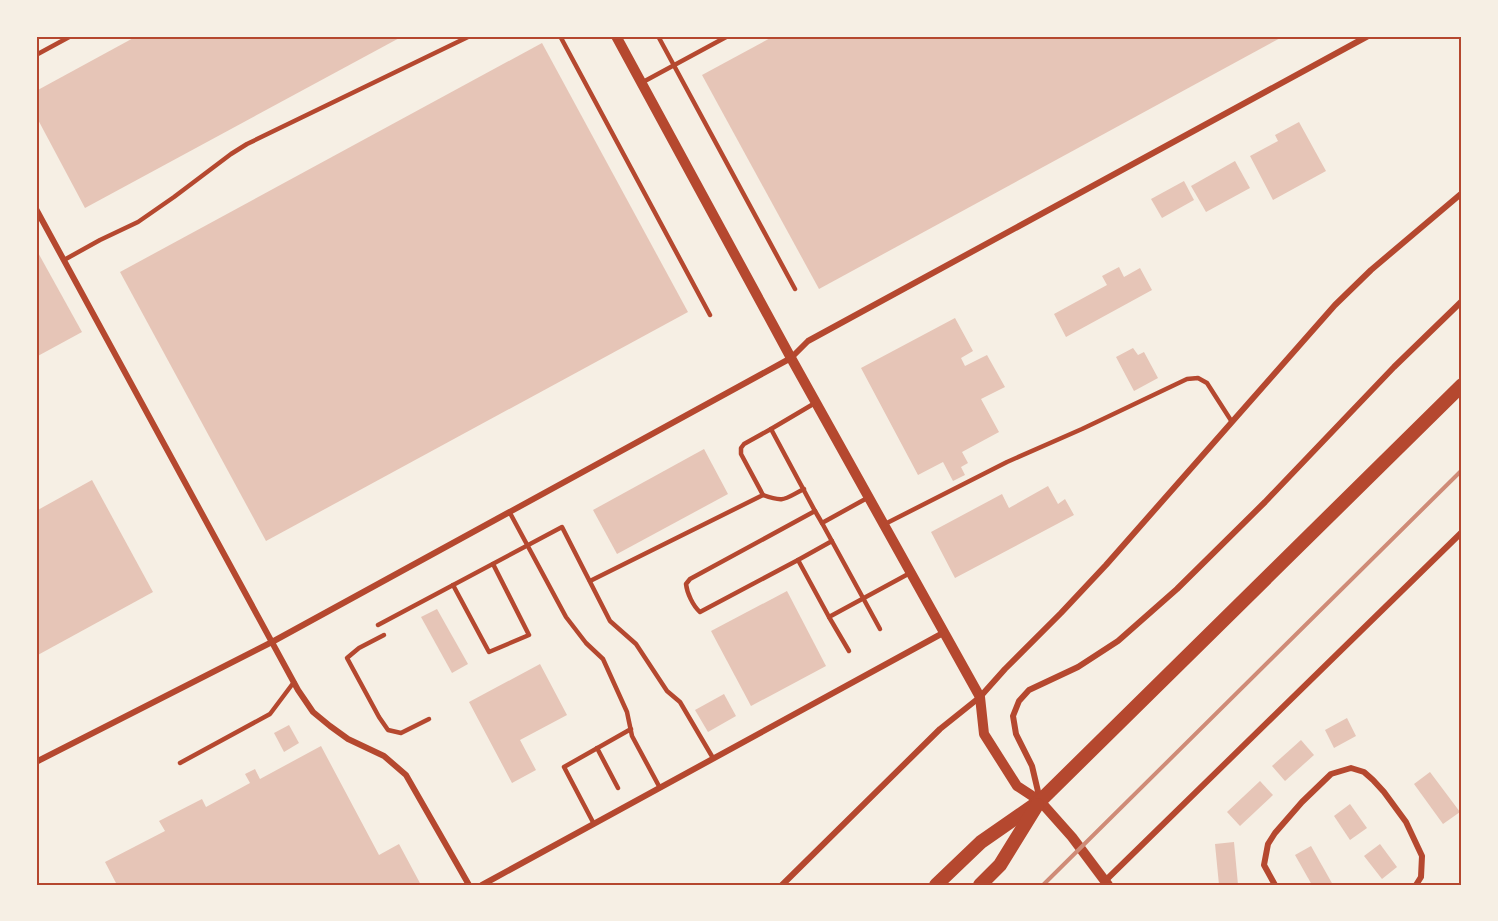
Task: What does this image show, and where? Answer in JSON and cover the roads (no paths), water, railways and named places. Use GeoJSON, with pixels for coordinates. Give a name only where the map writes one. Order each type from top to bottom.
{"type":"FeatureCollection","features":[{"type":"Feature","properties":{"kind":"main road"},"geometry":{"type":"LineString","coordinates":[[936,885],[981,842],[1040,801],[1462,385]]}},
{"type":"Feature","properties":{"kind":"main road"},"geometry":{"type":"LineString","coordinates":[[980,885],[1000,865],[1040,801]]}},
{"type":"Feature","properties":{"kind":"street"},"geometry":{"type":"LineString","coordinates":[[616,36],[980,698],[984,734],[1017,786],[1040,801],[1072,837],[1105,884],[1462,532]]}},
{"type":"Feature","properties":{"kind":"street"},"geometry":{"type":"LineString","coordinates":[[36,762],[272,642],[510,513],[791,358],[808,341],[1368,36]]}},
{"type":"Feature","properties":{"kind":"street"},"geometry":{"type":"LineString","coordinates":[[782,885],[940,729],[980,698],[1106,565],[1335,305],[1371,270],[1461,197]]}},
{"type":"Feature","properties":{"kind":"street"},"geometry":{"type":"LineString","coordinates":[[36,209],[294,682],[313,712],[348,739],[384,756],[406,775],[469,885]]}},
{"type":"Feature","properties":{"kind":"street"},"geometry":{"type":"LineString","coordinates":[[1040,801],[1032,766],[1016,734],[1013,716],[1018,701],[1029,690],[1078,667],[1118,641],[1177,589],[1265,502],[1394,367],[1462,301]]}},
{"type":"Feature","properties":{"kind":"street"},"geometry":{"type":"LineString","coordinates":[[482,885],[943,633]]}},
{"type":"Feature","properties":{"kind":"street"},"geometry":{"type":"LineString","coordinates":[[1275,885],[1264,865],[1268,844],[1275,833],[1330,774],[1351,768],[1364,772],[1373,780],[1406,822],[1422,856],[1421,877],[1416,885]]}},
{"type":"Feature","properties":{"kind":"lane"},"geometry":{"type":"LineString","coordinates":[[36,55],[71,36]]}},
{"type":"Feature","properties":{"kind":"lane"},"geometry":{"type":"LineString","coordinates":[[64,260],[138,222],[247,144],[470,36]]}},
{"type":"Feature","properties":{"kind":"lane"},"geometry":{"type":"LineString","coordinates":[[560,36],[710,315]]}},
{"type":"Feature","properties":{"kind":"lane"},"geometry":{"type":"LineString","coordinates":[[658,36],[795,289]]}},
{"type":"Feature","properties":{"kind":"lane"},"geometry":{"type":"LineString","coordinates":[[641,83],[728,36]]}},
{"type":"Feature","properties":{"kind":"lane"},"geometry":{"type":"LineString","coordinates":[[883,525],[1006,462],[1083,429],[1187,379],[1198,378],[1207,383],[1232,422]]}},
{"type":"Feature","properties":{"kind":"lane"},"geometry":{"type":"LineString","coordinates":[[804,489],[783,500],[763,495],[741,454],[741,448],[744,444],[816,403]]}},
{"type":"Feature","properties":{"kind":"lane"},"geometry":{"type":"LineString","coordinates":[[771,429],[880,629]]}},
{"type":"Feature","properties":{"kind":"lane"},"geometry":{"type":"LineString","coordinates":[[590,581],[763,495]]}},
{"type":"Feature","properties":{"kind":"lane"},"geometry":{"type":"LineString","coordinates":[[822,522],[869,497]]}},
{"type":"Feature","properties":{"kind":"lane"},"geometry":{"type":"LineString","coordinates":[[815,510],[690,579],[686,584],[687,590],[697,609],[700,612],[832,541]]}},
{"type":"Feature","properties":{"kind":"lane"},"geometry":{"type":"LineString","coordinates":[[510,513],[566,617],[586,643],[603,659],[627,712],[632,736],[660,788]]}},
{"type":"Feature","properties":{"kind":"lane"},"geometry":{"type":"LineString","coordinates":[[378,625],[562,527],[610,621],[636,644],[667,691],[680,702],[713,758]]}},
{"type":"Feature","properties":{"kind":"lane"},"geometry":{"type":"LineString","coordinates":[[798,560],[849,651]]}},
{"type":"Feature","properties":{"kind":"lane"},"geometry":{"type":"LineString","coordinates":[[453,585],[489,652],[529,635],[493,564]]}},
{"type":"Feature","properties":{"kind":"lane"},"geometry":{"type":"LineString","coordinates":[[829,616],[910,573]]}},
{"type":"Feature","properties":{"kind":"lane"},"geometry":{"type":"LineString","coordinates":[[384,635],[359,648],[347,658],[388,730],[401,733],[429,719]]}},
{"type":"Feature","properties":{"kind":"lane"},"geometry":{"type":"LineString","coordinates":[[180,764],[270,714],[294,682]]}},
{"type":"Feature","properties":{"kind":"lane"},"geometry":{"type":"LineString","coordinates":[[594,824],[564,767],[631,729]]}},
{"type":"Feature","properties":{"kind":"lane"},"geometry":{"type":"LineString","coordinates":[[597,748],[618,788]]}},
{"type":"Feature","properties":{"kind":"railway"},"geometry":{"type":"LineString","coordinates":[[1043,885],[1462,470]]}}]}
